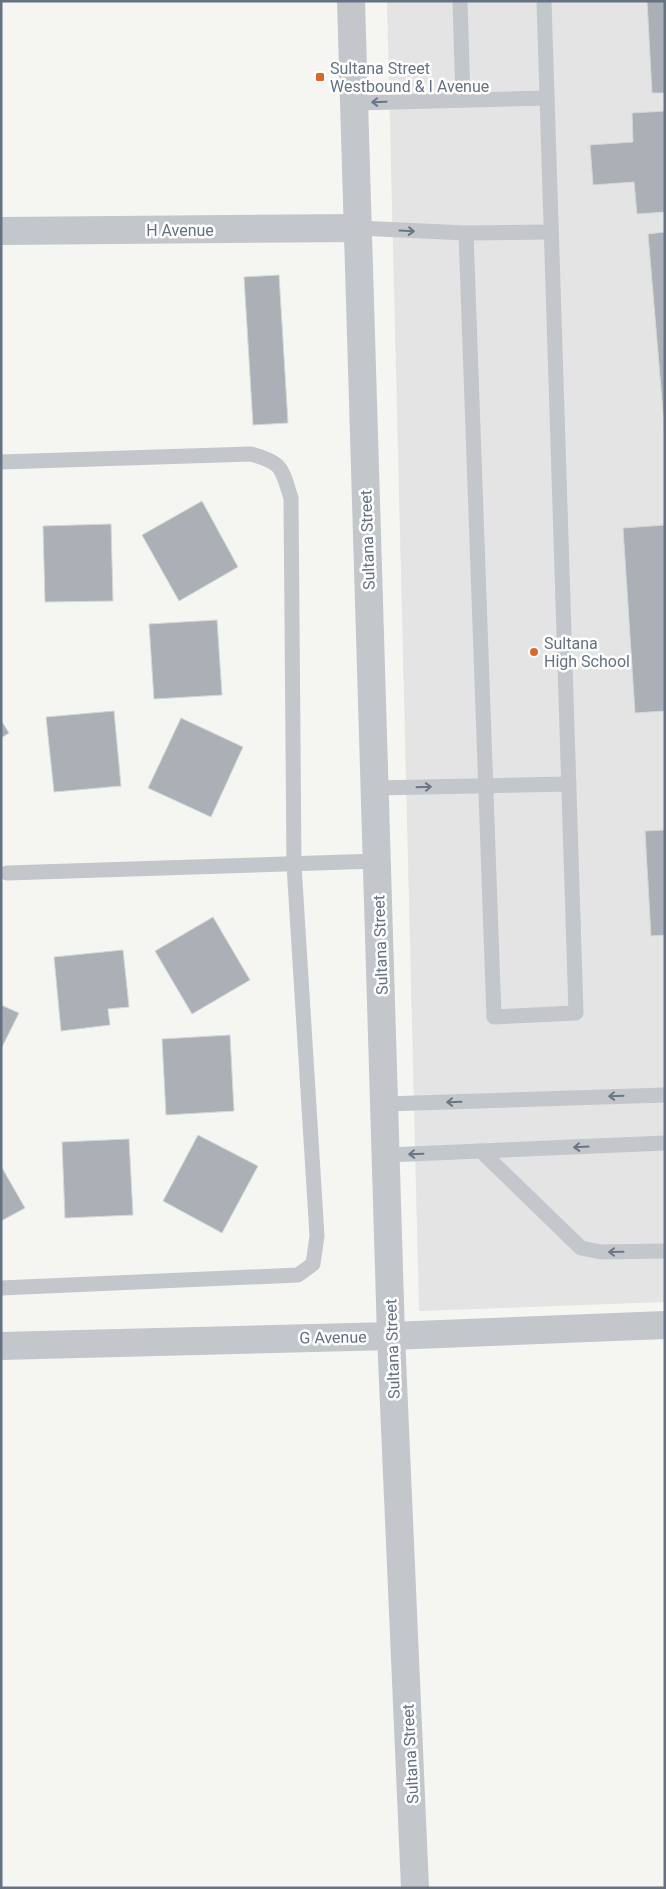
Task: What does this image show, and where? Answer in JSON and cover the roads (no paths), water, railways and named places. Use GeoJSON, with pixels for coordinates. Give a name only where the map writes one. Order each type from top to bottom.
{"type":"FeatureCollection","features":[{"type":"Feature","properties":{"kind":"street","name":"Sultana Street"},"geometry":{"type":"LineString","coordinates":[[351,1],[391,1336],[416,1888]]}},
{"type":"Feature","properties":{"kind":"street","name":"H Avenue"},"geometry":{"type":"LineString","coordinates":[[1,231],[358,228]]}},
{"type":"Feature","properties":{"kind":"street","name":"G Avenue"},"geometry":{"type":"LineString","coordinates":[[1,1346],[391,1336],[665,1325]]}},
{"type":"Feature","properties":{"kind":"lane"},"geometry":{"type":"LineString","coordinates":[[460,1],[463,100]]}},
{"type":"Feature","properties":{"kind":"lane"},"geometry":{"type":"LineString","coordinates":[[466,233],[494,1017],[576,1013],[544,1]]}},
{"type":"Feature","properties":{"kind":"lane"},"geometry":{"type":"LineString","coordinates":[[355,103],[547,98]]}},
{"type":"Feature","properties":{"kind":"lane"},"geometry":{"type":"LineString","coordinates":[[358,228],[466,233],[551,232]]}},
{"type":"Feature","properties":{"kind":"lane"},"geometry":{"type":"LineString","coordinates":[[1,462],[251,454],[272,460],[282,470],[291,498],[294,865],[316,1236],[313,1264],[298,1275],[1,1288]]}},
{"type":"Feature","properties":{"kind":"lane"},"geometry":{"type":"LineString","coordinates":[[375,788],[569,784]]}},
{"type":"Feature","properties":{"kind":"lane"},"geometry":{"type":"LineString","coordinates":[[7,873],[377,862]]}},
{"type":"Feature","properties":{"kind":"lane"},"geometry":{"type":"LineString","coordinates":[[385,1104],[665,1095]]}},
{"type":"Feature","properties":{"kind":"lane"},"geometry":{"type":"LineString","coordinates":[[386,1155],[665,1143]]}},
{"type":"Feature","properties":{"kind":"lane"},"geometry":{"type":"LineString","coordinates":[[480,1151],[581,1248],[601,1252],[665,1251]]}},
{"type":"Feature","properties":{"kind":"place","name":"Sultana Street Westbound & I Avenue"},"geometry":{"type":"Point","coordinates":[320,77]}},
{"type":"Feature","properties":{"kind":"place","name":"Sultana High School"},"geometry":{"type":"Point","coordinates":[534,652]}}]}
